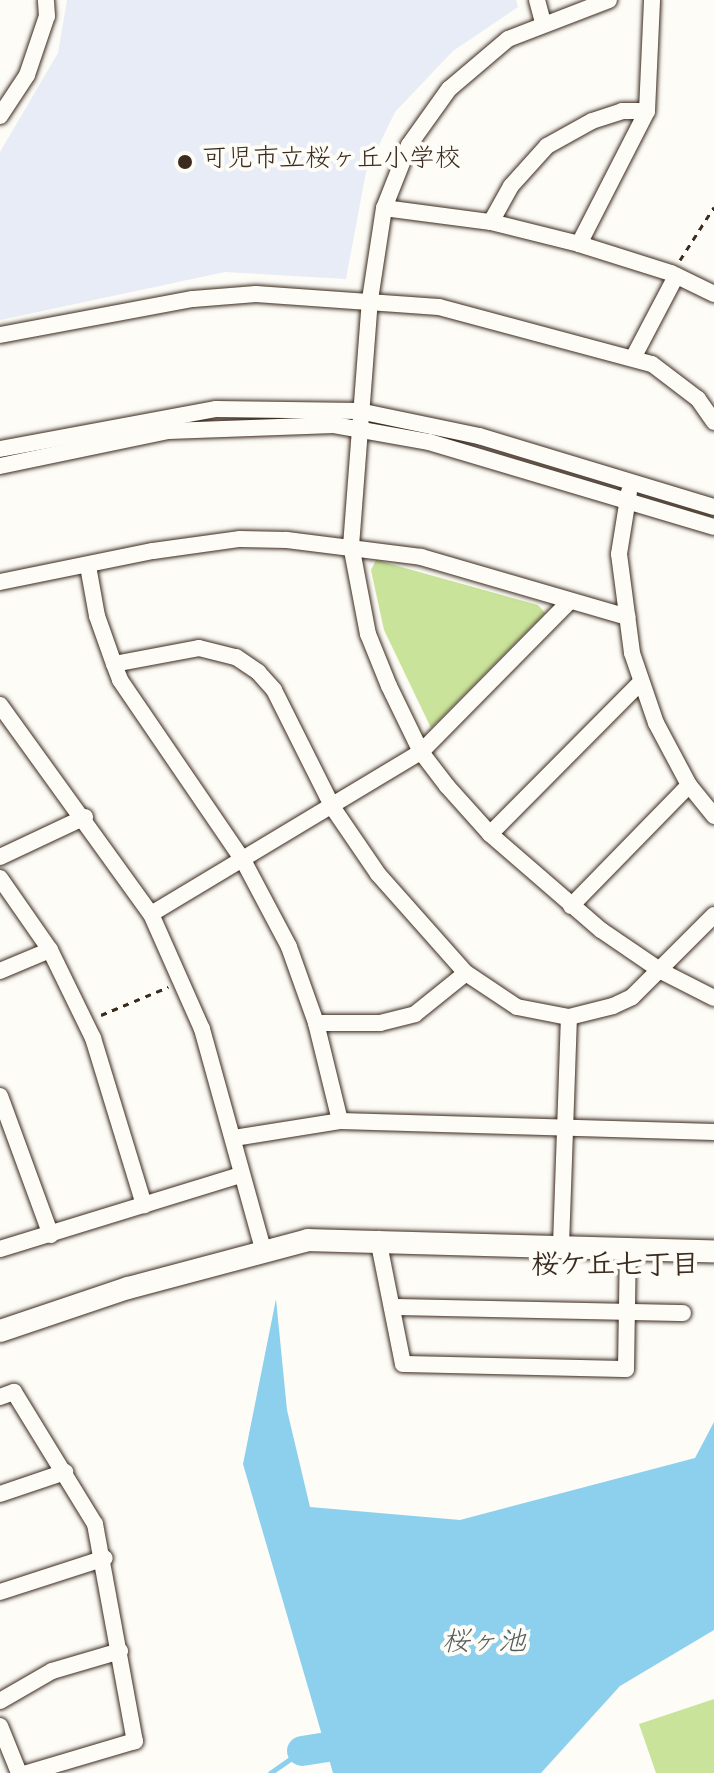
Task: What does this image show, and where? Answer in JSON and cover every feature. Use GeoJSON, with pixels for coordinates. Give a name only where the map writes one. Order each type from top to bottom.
{"type":"FeatureCollection","features":[{"type":"Feature","properties":{"kind":"street"},"geometry":{"type":"LineString","coordinates":[[0,116],[27,75],[47,16],[46,0]]}},
{"type":"Feature","properties":{"kind":"street"},"geometry":{"type":"LineString","coordinates":[[537,0],[543,22]]}},
{"type":"Feature","properties":{"kind":"street"},"geometry":{"type":"LineString","coordinates":[[609,0],[543,22],[508,39],[449,89],[409,145],[384,208],[370,299],[357,429],[351,545],[368,634],[421,752],[490,834],[571,906],[661,971],[714,998]]}},
{"type":"Feature","properties":{"kind":"street"},"geometry":{"type":"LineString","coordinates":[[579,244],[647,111],[652,0]]}},
{"type":"Feature","properties":{"kind":"street"},"geometry":{"type":"LineString","coordinates":[[491,222],[511,186],[547,146],[592,121],[622,111],[647,111]]}},
{"type":"Feature","properties":{"kind":"street"},"geometry":{"type":"LineString","coordinates":[[384,208],[491,222],[579,244],[674,274],[714,294]]}},
{"type":"Feature","properties":{"kind":"street"},"geometry":{"type":"LineString","coordinates":[[633,358],[674,274]]}},
{"type":"Feature","properties":{"kind":"street"},"geometry":{"type":"LineString","coordinates":[[0,335],[193,299],[256,294],[370,299],[483,315],[633,358],[674,377],[714,422]]}},
{"type":"Feature","properties":{"kind":"street"},"geometry":{"type":"LineString","coordinates":[[0,449],[216,409],[359,411],[479,436],[714,507]]}},
{"type":"Feature","properties":{"kind":"street"},"geometry":{"type":"LineString","coordinates":[[0,466],[168,431],[284,425],[357,429],[429,442],[714,527]]}},
{"type":"Feature","properties":{"kind":"street"},"geometry":{"type":"LineString","coordinates":[[630,482],[619,554],[627,617],[641,682],[656,723],[689,785],[714,816]]}},
{"type":"Feature","properties":{"kind":"street"},"geometry":{"type":"LineString","coordinates":[[0,582],[240,539],[351,545],[421,557],[627,617]]}},
{"type":"Feature","properties":{"kind":"street"},"geometry":{"type":"LineString","coordinates":[[88,566],[97,616],[120,680],[243,860],[289,947],[316,1023],[340,1121]]}},
{"type":"Feature","properties":{"kind":"street"},"geometry":{"type":"LineString","coordinates":[[151,914],[333,808],[421,752],[569,602]]}},
{"type":"Feature","properties":{"kind":"street"},"geometry":{"type":"LineString","coordinates":[[114,664],[199,648],[247,665],[274,690],[333,808],[378,874],[466,973],[517,1007],[569,1017],[593,1014],[632,997],[714,915]]}},
{"type":"Feature","properties":{"kind":"street"},"geometry":{"type":"LineString","coordinates":[[490,834],[641,682]]}},
{"type":"Feature","properties":{"kind":"street"},"geometry":{"type":"LineString","coordinates":[[0,705],[85,817],[151,914],[182,981],[234,1138],[241,1175],[263,1249]]}},
{"type":"Feature","properties":{"kind":"street"},"geometry":{"type":"LineString","coordinates":[[571,906],[689,785]]}},
{"type":"Feature","properties":{"kind":"street"},"geometry":{"type":"LineString","coordinates":[[0,857],[85,817]]}},
{"type":"Feature","properties":{"kind":"street"},"geometry":{"type":"LineString","coordinates":[[0,878],[50,950],[86,1021],[118,1108],[144,1205]]}},
{"type":"Feature","properties":{"kind":"street"},"geometry":{"type":"LineString","coordinates":[[0,971],[50,950]]}},
{"type":"Feature","properties":{"kind":"street"},"geometry":{"type":"LineString","coordinates":[[316,1023],[380,1023],[406,1017],[428,1007],[466,973]]}},
{"type":"Feature","properties":{"kind":"street"},"geometry":{"type":"LineString","coordinates":[[561,1245],[569,1017]]}},
{"type":"Feature","properties":{"kind":"street"},"geometry":{"type":"LineString","coordinates":[[0,1096],[51,1235]]}},
{"type":"Feature","properties":{"kind":"street"},"geometry":{"type":"LineString","coordinates":[[234,1138],[340,1121],[714,1132]]}},
{"type":"Feature","properties":{"kind":"street"},"geometry":{"type":"LineString","coordinates":[[0,1249],[241,1175]]}},
{"type":"Feature","properties":{"kind":"street"},"geometry":{"type":"LineString","coordinates":[[378,1239],[403,1364],[626,1369],[628,1246]]}},
{"type":"Feature","properties":{"kind":"street"},"geometry":{"type":"LineString","coordinates":[[0,1331],[263,1249],[308,1240],[378,1239],[714,1251]]}},
{"type":"Feature","properties":{"kind":"street"},"geometry":{"type":"LineString","coordinates":[[393,1307],[683,1313]]}},
{"type":"Feature","properties":{"kind":"street"},"geometry":{"type":"LineString","coordinates":[[0,1397],[14,1392],[95,1524],[105,1558],[135,1741],[27,1773]]}},
{"type":"Feature","properties":{"kind":"street"},"geometry":{"type":"LineString","coordinates":[[0,1494],[65,1472]]}},
{"type":"Feature","properties":{"kind":"street"},"geometry":{"type":"LineString","coordinates":[[0,1592],[105,1558]]}},
{"type":"Feature","properties":{"kind":"street"},"geometry":{"type":"LineString","coordinates":[[0,1701],[52,1671],[120,1651]]}},
{"type":"Feature","properties":{"kind":"street"},"geometry":{"type":"LineString","coordinates":[[0,1726],[19,1773]]}},
{"type":"Feature","properties":{"kind":"path"},"geometry":{"type":"LineString","coordinates":[[674,274],[714,207]]}},
{"type":"Feature","properties":{"kind":"path"},"geometry":{"type":"LineString","coordinates":[[86,1021],[182,981]]}},
{"type":"Feature","properties":{"kind":"shaded area","name":"可児市立桜ヶ丘小学校"},"geometry":{"type":"Polygon","coordinates":[[[67,0],[516,0],[518,7],[453,51],[395,112],[366,172],[346,279],[225,272],[0,320],[0,152],[58,53],[67,0]]]}},
{"type":"Feature","properties":{"kind":"green space"},"geometry":{"type":"Polygon","coordinates":[[[376,560],[538,605],[545,613],[431,728],[384,630],[371,570],[376,560]]]}},
{"type":"Feature","properties":{"kind":"green space"},"geometry":{"type":"Polygon","coordinates":[[[714,1699],[714,1773],[656,1773],[639,1724],[714,1699]]]}},
{"type":"Feature","properties":{"kind":"water","name":"桜ヶ池"},"geometry":{"type":"Polygon","coordinates":[[[276,1299],[287,1410],[310,1507],[460,1520],[695,1458],[714,1422],[714,1630],[620,1686],[541,1773],[333,1773],[243,1464],[276,1299]]]}},
{"type":"Feature","properties":{"kind":"waterway","name":"桜ヶ池"},"geometry":{"type":"LineString","coordinates":[[302,1751],[366,1741]]}},
{"type":"Feature","properties":{"kind":"waterway"},"geometry":{"type":"LineString","coordinates":[[270,1773],[302,1751]]}},
{"type":"Feature","properties":{"kind":"place","name":"可児市立桜ヶ丘小学校"},"geometry":{"type":"Point","coordinates":[185,162]}},
{"type":"Feature","properties":{"kind":"district","name":"桜ケ丘七丁目"},"geometry":{"type":"Point","coordinates":[615,1268]}}]}
